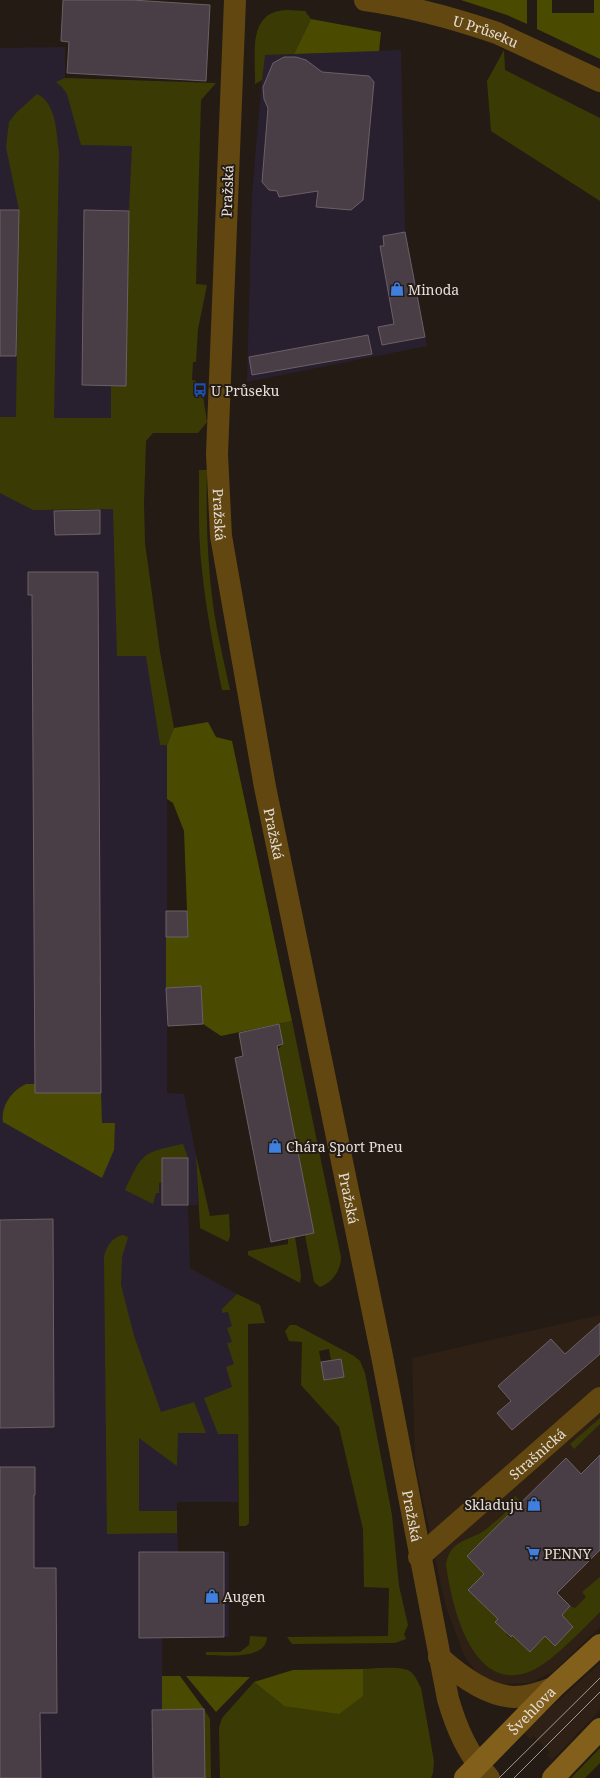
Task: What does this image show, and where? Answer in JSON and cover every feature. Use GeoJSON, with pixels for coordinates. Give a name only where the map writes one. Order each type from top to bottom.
{"type":"FeatureCollection","features":[{"type":"Feature","properties":{"kind":"main road","name":"Švehlova"},"geometry":{"type":"LineString","coordinates":[[478,1774],[553,1688],[600,1645]]}},
{"type":"Feature","properties":{"kind":"main road"},"geometry":{"type":"LineString","coordinates":[[553,1778],[600,1729]]}},
{"type":"Feature","properties":{"kind":"street","name":"Pražská"},"geometry":{"type":"LineString","coordinates":[[235,0],[217,446],[221,536],[265,787],[382,1356],[419,1557],[455,1723],[478,1774]]}},
{"type":"Feature","properties":{"kind":"street","name":"U Průseku"},"geometry":{"type":"LineString","coordinates":[[365,0],[386,3],[497,33],[600,81]]}},
{"type":"Feature","properties":{"kind":"street","name":"Strašnická"},"geometry":{"type":"LineString","coordinates":[[419,1557],[600,1398]]}},
{"type":"Feature","properties":{"kind":"street"},"geometry":{"type":"LineString","coordinates":[[440,1657],[468,1680],[503,1695],[514,1697],[532,1695],[553,1688]]}},
{"type":"Feature","properties":{"kind":"shaded area"},"geometry":{"type":"Polygon","coordinates":[[[461,0],[527,0],[527,24],[507,15],[461,0]]]}},
{"type":"Feature","properties":{"kind":"shaded area"},"geometry":{"type":"Polygon","coordinates":[[[537,0],[552,0],[552,13],[594,13],[594,0],[600,0],[600,59],[537,29],[537,0]]]}},
{"type":"Feature","properties":{"kind":"shaded area"},"geometry":{"type":"Polygon","coordinates":[[[287,10],[305,11],[311,19],[294,54],[265,55],[262,80],[255,84],[255,49],[259,26],[265,18],[274,12],[287,10]]]}},
{"type":"Feature","properties":{"kind":"shaded area"},"geometry":{"type":"Polygon","coordinates":[[[311,19],[381,32],[379,51],[294,54],[311,19]]]}},
{"type":"Feature","properties":{"kind":"shaded area"},"geometry":{"type":"Polygon","coordinates":[[[65,47],[65,78],[154,81],[131,555],[160,745],[167,745],[167,1093],[184,1094],[196,1155],[198,1205],[188,1205],[190,1268],[237,1294],[238,1502],[177,1502],[178,1552],[229,1552],[229,1637],[162,1638],[162,1709],[204,1709],[205,1778],[0,1778],[0,48],[65,47]]]}},
{"type":"Feature","properties":{"kind":"shaded area"},"geometry":{"type":"Polygon","coordinates":[[[401,50],[405,229],[427,346],[247,382],[252,194],[264,55],[401,50]]]}},
{"type":"Feature","properties":{"kind":"shaded area"},"geometry":{"type":"Polygon","coordinates":[[[504,50],[505,70],[600,118],[600,201],[491,131],[487,81],[504,50]]]}},
{"type":"Feature","properties":{"kind":"shaded area"},"geometry":{"type":"Polygon","coordinates":[[[65,78],[216,83],[201,100],[196,284],[207,285],[198,329],[196,362],[193,362],[192,380],[196,381],[195,396],[203,396],[207,422],[198,433],[153,433],[146,441],[144,503],[145,543],[160,652],[174,728],[167,745],[160,745],[146,656],[117,656],[113,509],[33,510],[0,493],[0,417],[16,417],[19,210],[6,147],[9,122],[16,113],[37,94],[44,99],[52,112],[59,152],[54,418],[111,418],[111,386],[126,386],[129,211],[132,146],[81,145],[67,94],[56,82],[65,78]]]}},
{"type":"Feature","properties":{"kind":"shaded area"},"geometry":{"type":"Polygon","coordinates":[[[199,470],[207,470],[207,538],[209,571],[216,626],[230,690],[222,690],[206,600],[200,545],[199,470]]]}},
{"type":"Feature","properties":{"kind":"shaded area"},"geometry":{"type":"Polygon","coordinates":[[[208,722],[216,737],[232,741],[292,1021],[221,1036],[203,1024],[201,987],[166,988],[166,937],[188,937],[184,831],[173,803],[167,799],[167,745],[174,728],[208,722]]]}},
{"type":"Feature","properties":{"kind":"shaded area"},"geometry":{"type":"Polygon","coordinates":[[[292,1021],[341,1257],[338,1271],[332,1279],[320,1287],[314,1282],[305,1235],[314,1233],[278,1049],[283,1044],[279,1024],[292,1021]]]}},
{"type":"Feature","properties":{"kind":"shaded area"},"geometry":{"type":"Polygon","coordinates":[[[26,1084],[35,1084],[35,1093],[101,1093],[102,1123],[115,1123],[114,1150],[102,1178],[3,1122],[5,1105],[8,1100],[16,1091],[26,1084]]]}},
{"type":"Feature","properties":{"kind":"shaded area"},"geometry":{"type":"Polygon","coordinates":[[[183,1144],[188,1158],[163,1158],[162,1182],[159,1183],[159,1193],[156,1193],[153,1204],[125,1190],[140,1161],[145,1156],[151,1152],[183,1144]]]}},
{"type":"Feature","properties":{"kind":"shaded area"},"geometry":{"type":"Polygon","coordinates":[[[196,1155],[210,1216],[229,1214],[230,1236],[228,1242],[200,1228],[196,1155]]]}},
{"type":"Feature","properties":{"kind":"shaded area"},"geometry":{"type":"Polygon","coordinates":[[[123,1235],[128,1237],[122,1257],[121,1285],[134,1336],[161,1412],[194,1402],[206,1433],[178,1433],[177,1466],[139,1438],[139,1511],[177,1511],[177,1533],[107,1534],[104,1257],[110,1243],[119,1236],[123,1235]]]}},
{"type":"Feature","properties":{"kind":"shaded area"},"geometry":{"type":"Polygon","coordinates":[[[295,1237],[301,1275],[300,1283],[248,1255],[248,1251],[288,1244],[288,1239],[295,1237]]]}},
{"type":"Feature","properties":{"kind":"shaded area"},"geometry":{"type":"Polygon","coordinates":[[[237,1294],[260,1305],[265,1323],[248,1324],[249,1523],[246,1526],[239,1526],[238,1434],[218,1434],[204,1398],[232,1387],[226,1367],[234,1364],[227,1343],[232,1342],[227,1328],[232,1326],[228,1312],[222,1313],[222,1309],[237,1294]]]}},
{"type":"Feature","properties":{"kind":"shaded area"},"geometry":{"type":"Polygon","coordinates":[[[600,1315],[600,1627],[554,1671],[530,1683],[502,1684],[488,1679],[476,1672],[464,1655],[445,1604],[415,1463],[412,1358],[600,1315]]]}},
{"type":"Feature","properties":{"kind":"shaded area"},"geometry":{"type":"Polygon","coordinates":[[[290,1325],[296,1325],[354,1356],[360,1361],[365,1373],[392,1515],[399,1586],[408,1625],[404,1634],[406,1639],[395,1643],[292,1644],[287,1637],[388,1636],[389,1588],[364,1587],[363,1529],[339,1427],[301,1385],[302,1342],[289,1341],[285,1331],[290,1325]],[[329,1349],[319,1351],[324,1380],[344,1377],[341,1359],[331,1360],[329,1349]]]}},
{"type":"Feature","properties":{"kind":"shaded area"},"geometry":{"type":"Polygon","coordinates":[[[600,1418],[600,1424],[574,1449],[570,1444],[600,1418]]]}},
{"type":"Feature","properties":{"kind":"shaded area"},"geometry":{"type":"Polygon","coordinates":[[[515,1496],[521,1502],[467,1556],[484,1574],[469,1590],[509,1630],[506,1634],[510,1638],[512,1635],[530,1652],[545,1636],[555,1645],[573,1627],[562,1615],[570,1606],[575,1608],[586,1597],[582,1592],[600,1577],[600,1612],[548,1661],[531,1671],[511,1675],[494,1670],[479,1659],[468,1642],[453,1601],[446,1564],[452,1549],[457,1544],[489,1527],[505,1513],[515,1496]]]}},
{"type":"Feature","properties":{"kind":"shaded area"},"geometry":{"type":"Polygon","coordinates":[[[250,1636],[267,1637],[265,1645],[260,1650],[243,1655],[206,1655],[206,1652],[240,1652],[249,1645],[250,1636]]]}},
{"type":"Feature","properties":{"kind":"shaded area"},"geometry":{"type":"Polygon","coordinates":[[[600,1663],[600,1710],[552,1760],[547,1755],[550,1752],[538,1740],[533,1736],[530,1739],[523,1733],[600,1663]]]}},
{"type":"Feature","properties":{"kind":"shaded area"},"geometry":{"type":"Polygon","coordinates":[[[388,1668],[407,1670],[416,1678],[421,1688],[434,1761],[431,1778],[220,1778],[219,1728],[222,1718],[254,1682],[284,1706],[363,1696],[363,1669],[388,1668]]]}},
{"type":"Feature","properties":{"kind":"shaded area"},"geometry":{"type":"Polygon","coordinates":[[[363,1669],[363,1696],[339,1714],[284,1706],[254,1682],[293,1670],[363,1669]]]}},
{"type":"Feature","properties":{"kind":"shaded area"},"geometry":{"type":"Polygon","coordinates":[[[162,1676],[180,1676],[204,1709],[162,1710],[162,1676]]]}},
{"type":"Feature","properties":{"kind":"shaded area"},"geometry":{"type":"Polygon","coordinates":[[[186,1676],[250,1677],[216,1712],[186,1676]]]}},
{"type":"Feature","properties":{"kind":"shaded area"},"geometry":{"type":"Polygon","coordinates":[[[204,1709],[210,1719],[211,1778],[205,1778],[204,1709]]]}},
{"type":"Feature","properties":{"kind":"shaded area"},"geometry":{"type":"Polygon","coordinates":[[[600,1748],[600,1763],[585,1778],[571,1778],[600,1748]]]}},
{"type":"Feature","properties":{"kind":"building"},"geometry":{"type":"Polygon","coordinates":[[[63,0],[132,0],[210,5],[206,81],[67,73],[69,42],[61,41],[63,0]]]}},
{"type":"Feature","properties":{"kind":"building"},"geometry":{"type":"Polygon","coordinates":[[[284,57],[296,57],[306,60],[322,72],[369,76],[374,82],[363,200],[351,210],[316,207],[318,191],[279,197],[277,191],[269,190],[262,182],[268,108],[264,99],[263,87],[273,63],[284,57]]]}},
{"type":"Feature","properties":{"kind":"building"},"geometry":{"type":"Polygon","coordinates":[[[0,210],[19,210],[16,356],[0,356],[0,210]]]}},
{"type":"Feature","properties":{"kind":"building"},"geometry":{"type":"Polygon","coordinates":[[[84,210],[129,211],[126,386],[82,385],[84,210]]]}},
{"type":"Feature","properties":{"kind":"building"},"geometry":{"type":"Polygon","coordinates":[[[405,232],[425,337],[382,345],[378,327],[394,324],[380,246],[384,246],[383,236],[405,232]]]}},
{"type":"Feature","properties":{"kind":"building"},"geometry":{"type":"Polygon","coordinates":[[[368,335],[372,354],[252,375],[249,357],[368,335]]]}},
{"type":"Feature","properties":{"kind":"building"},"geometry":{"type":"Polygon","coordinates":[[[100,510],[100,534],[55,535],[54,511],[100,510]]]}},
{"type":"Feature","properties":{"kind":"building"},"geometry":{"type":"Polygon","coordinates":[[[28,572],[98,572],[101,1093],[35,1093],[32,595],[28,595],[28,572]]]}},
{"type":"Feature","properties":{"kind":"building"},"geometry":{"type":"Polygon","coordinates":[[[166,911],[187,911],[188,937],[166,937],[166,911]]]}},
{"type":"Feature","properties":{"kind":"building"},"geometry":{"type":"Polygon","coordinates":[[[201,986],[203,1024],[168,1026],[166,988],[201,986]]]}},
{"type":"Feature","properties":{"kind":"building","name":"Chára Sport Pneu"},"geometry":{"type":"Polygon","coordinates":[[[279,1024],[283,1044],[277,1046],[314,1233],[271,1242],[235,1058],[243,1056],[239,1033],[279,1024]]]}},
{"type":"Feature","properties":{"kind":"building"},"geometry":{"type":"Polygon","coordinates":[[[162,1158],[188,1158],[188,1205],[162,1205],[162,1158]]]}},
{"type":"Feature","properties":{"kind":"building"},"geometry":{"type":"Polygon","coordinates":[[[53,1219],[54,1427],[0,1428],[0,1220],[53,1219]]]}},
{"type":"Feature","properties":{"kind":"building"},"geometry":{"type":"Polygon","coordinates":[[[600,1323],[600,1354],[512,1430],[497,1413],[511,1401],[498,1386],[551,1339],[565,1354],[600,1323]]]}},
{"type":"Feature","properties":{"kind":"building"},"geometry":{"type":"Polygon","coordinates":[[[341,1359],[344,1377],[324,1380],[321,1362],[341,1359]]]}},
{"type":"Feature","properties":{"kind":"building","name":"PENNY"},"geometry":{"type":"Polygon","coordinates":[[[600,1455],[600,1550],[557,1593],[570,1606],[562,1615],[573,1627],[555,1646],[545,1636],[530,1652],[495,1622],[498,1619],[468,1590],[484,1574],[467,1556],[566,1458],[581,1474],[600,1455]]]}},
{"type":"Feature","properties":{"kind":"building"},"geometry":{"type":"Polygon","coordinates":[[[0,1467],[35,1467],[34,1568],[56,1568],[57,1713],[40,1713],[41,1778],[0,1778],[0,1467]]]}},
{"type":"Feature","properties":{"kind":"building"},"geometry":{"type":"Polygon","coordinates":[[[139,1552],[224,1552],[224,1637],[139,1638],[139,1552]]]}},
{"type":"Feature","properties":{"kind":"building"},"geometry":{"type":"Polygon","coordinates":[[[204,1709],[205,1778],[153,1778],[152,1710],[204,1709]]]}},
{"type":"Feature","properties":{"kind":"tram line"},"geometry":{"type":"LineString","coordinates":[[499,1778],[600,1678]]}},
{"type":"Feature","properties":{"kind":"tram line"},"geometry":{"type":"LineString","coordinates":[[514,1778],[600,1692]]}},
{"type":"Feature","properties":{"kind":"place","name":"Minoda"},"geometry":{"type":"Point","coordinates":[397,289]}},
{"type":"Feature","properties":{"kind":"place","name":"U Průseku"},"geometry":{"type":"Point","coordinates":[200,390]}},
{"type":"Feature","properties":{"kind":"place","name":"Chára Sport Pneu"},"geometry":{"type":"Point","coordinates":[275,1146]}},
{"type":"Feature","properties":{"kind":"place","name":"Skladuju"},"geometry":{"type":"Point","coordinates":[534,1504]}},
{"type":"Feature","properties":{"kind":"place","name":"PENNY"},"geometry":{"type":"Point","coordinates":[533,1553]}},
{"type":"Feature","properties":{"kind":"place","name":"Augen"},"geometry":{"type":"Point","coordinates":[212,1596]}}]}
